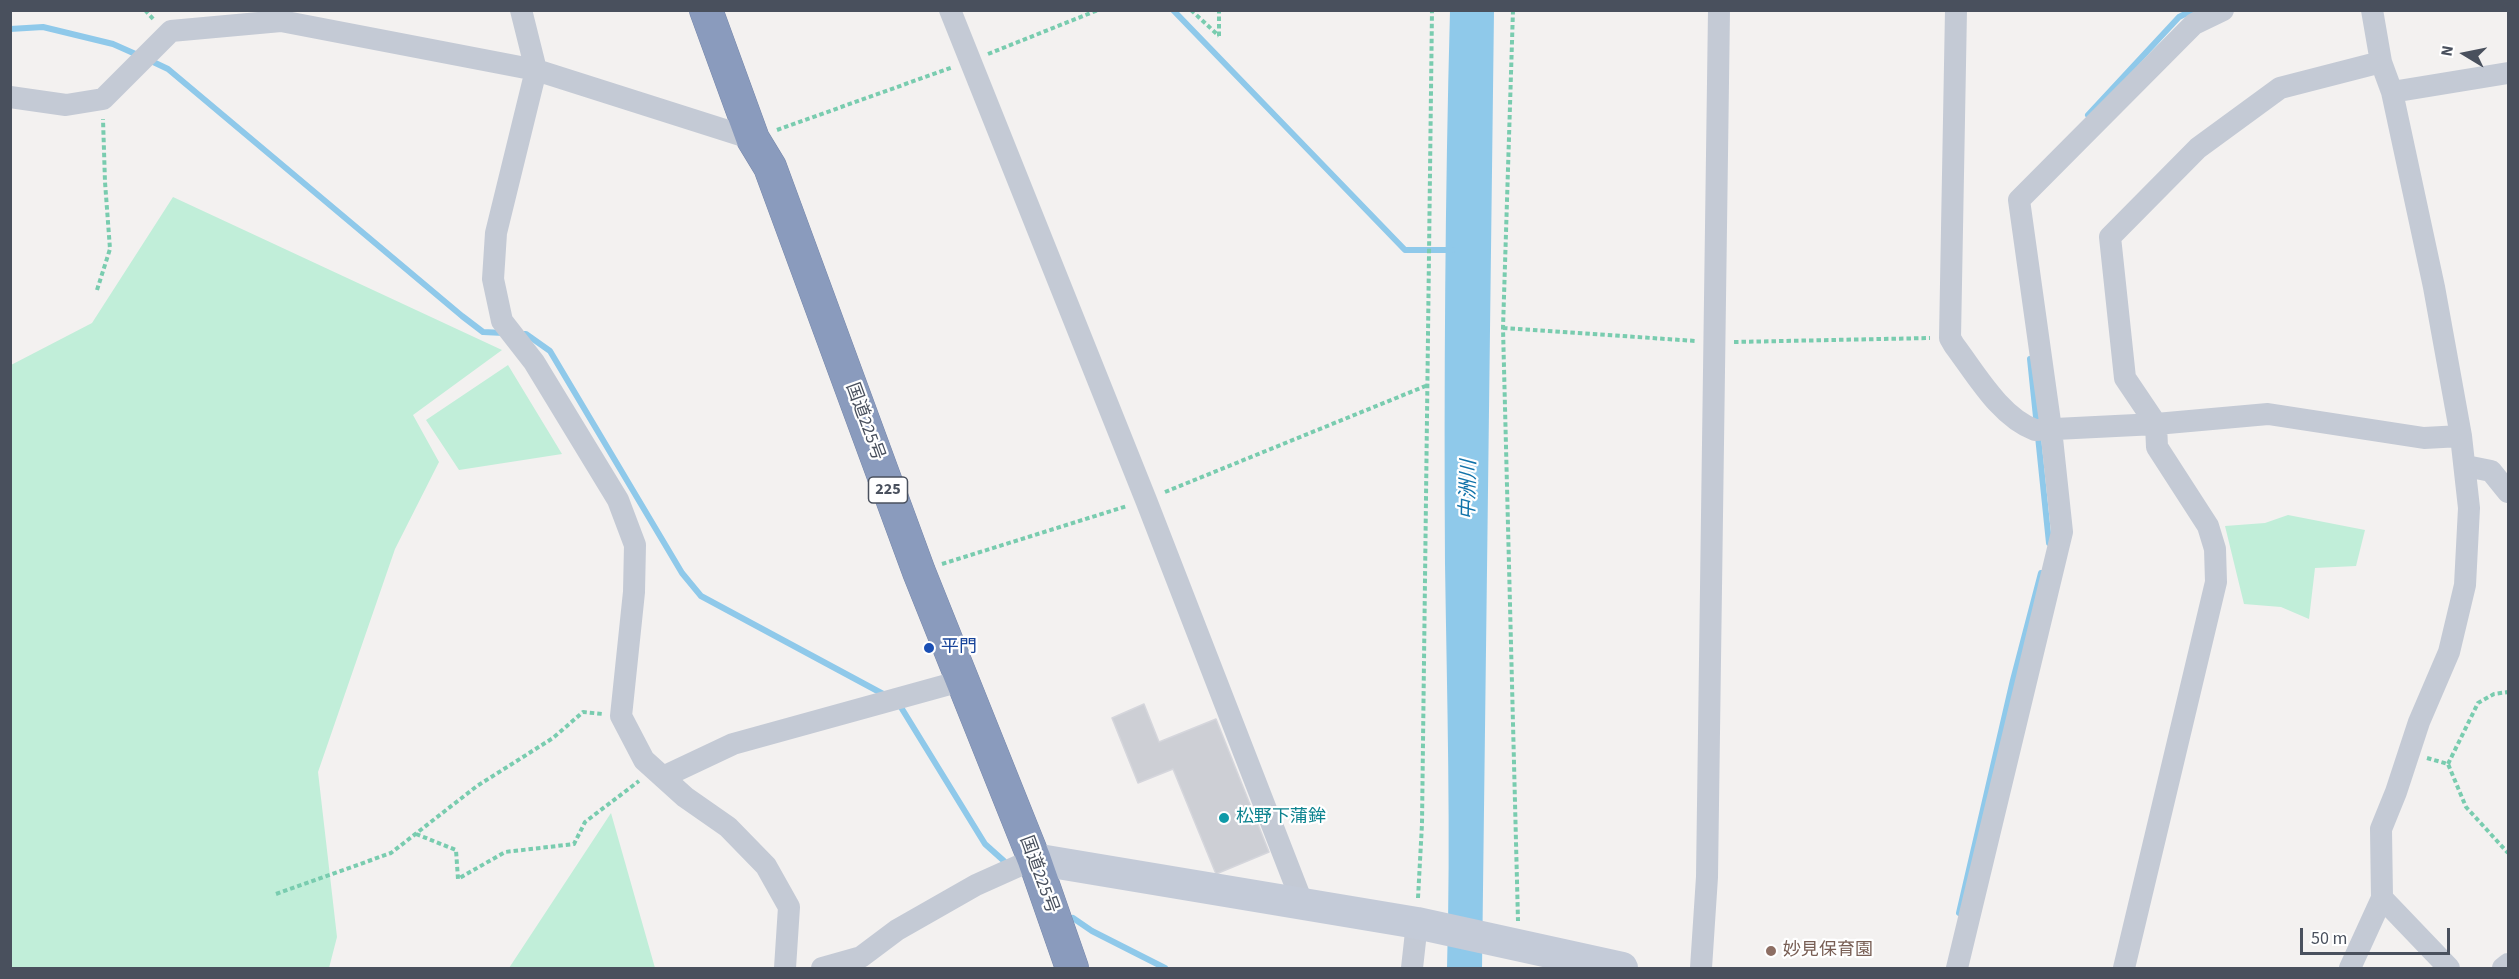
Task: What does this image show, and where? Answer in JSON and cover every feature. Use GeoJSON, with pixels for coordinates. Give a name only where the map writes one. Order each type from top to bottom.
{"type":"FeatureCollection","features":[{"type":"Feature","properties":{"kind":"highway","name":"国道225号"},"geometry":{"type":"LineString","coordinates":[[706,10],[753,139],[770,167],[919,572],[1034,859],[1072,969]]}},
{"type":"Feature","properties":{"kind":"street"},"geometry":{"type":"LineString","coordinates":[[521,10],[536,70],[496,233],[493,279],[502,321],[534,362],[618,500],[635,546],[634,592],[621,716],[644,760],[685,797],[728,826],[766,866],[789,907],[785,969]]}},
{"type":"Feature","properties":{"kind":"street"},"geometry":{"type":"LineString","coordinates":[[950,10],[1146,500],[1302,902]]}},
{"type":"Feature","properties":{"kind":"street"},"geometry":{"type":"LineString","coordinates":[[1701,969],[1707,877],[1719,10]]}},
{"type":"Feature","properties":{"kind":"street"},"geometry":{"type":"LineString","coordinates":[[1956,10],[1950,338],[2005,410],[2026,427],[2043,429],[2156,424],[2268,414],[2424,438],[2461,436]]}},
{"type":"Feature","properties":{"kind":"street"},"geometry":{"type":"LineString","coordinates":[[1957,969],[2062,532],[2043,429],[2019,200],[2194,24],[2223,10]]}},
{"type":"Feature","properties":{"kind":"street"},"geometry":{"type":"LineString","coordinates":[[2350,969],[2382,898],[2381,829],[2418,722],[2449,652],[2465,585],[2469,508],[2466,466],[2434,288],[2392,92],[2381,62],[2372,10]]}},
{"type":"Feature","properties":{"kind":"street"},"geometry":{"type":"LineString","coordinates":[[10,97],[66,105],[103,99],[171,31],[266,16],[281,21],[536,70],[753,139]]}},
{"type":"Feature","properties":{"kind":"street"},"geometry":{"type":"LineString","coordinates":[[2124,969],[2216,582],[2215,549],[2208,526],[2157,447],[2156,424],[2125,378],[2110,237],[2198,148],[2280,88],[2381,62]]}},
{"type":"Feature","properties":{"kind":"street"},"geometry":{"type":"LineString","coordinates":[[2392,92],[2508,74]]}},
{"type":"Feature","properties":{"kind":"street"},"geometry":{"type":"LineString","coordinates":[[2466,466],[2491,471],[2508,492]]}},
{"type":"Feature","properties":{"kind":"street"},"geometry":{"type":"LineString","coordinates":[[663,777],[733,744],[961,681]]}},
{"type":"Feature","properties":{"kind":"street"},"geometry":{"type":"LineString","coordinates":[[822,969],[863,963],[897,930],[976,885],[1034,859],[1302,902],[1422,924],[1622,969]]}},
{"type":"Feature","properties":{"kind":"street"},"geometry":{"type":"LineString","coordinates":[[2382,898],[2449,969]]}},
{"type":"Feature","properties":{"kind":"street"},"geometry":{"type":"LineString","coordinates":[[1412,969],[1422,924]]}},
{"type":"Feature","properties":{"kind":"street"},"geometry":{"type":"LineString","coordinates":[[2503,969],[2508,964]]}},
{"type":"Feature","properties":{"kind":"path"},"geometry":{"type":"LineString","coordinates":[[753,139],[969,61],[1098,10]]}},
{"type":"Feature","properties":{"kind":"path"},"geometry":{"type":"LineString","coordinates":[[1191,10],[1219,36],[1219,10]]}},
{"type":"Feature","properties":{"kind":"path"},"geometry":{"type":"LineString","coordinates":[[1422,924],[1432,10]]}},
{"type":"Feature","properties":{"kind":"path"},"geometry":{"type":"LineString","coordinates":[[1510,943],[1503,328],[1513,10]]}},
{"type":"Feature","properties":{"kind":"path"},"geometry":{"type":"LineString","coordinates":[[97,290],[110,249],[105,182],[103,99]]}},
{"type":"Feature","properties":{"kind":"path"},"geometry":{"type":"LineString","coordinates":[[919,572],[1146,500],[1428,385]]}},
{"type":"Feature","properties":{"kind":"path"},"geometry":{"type":"LineString","coordinates":[[2508,692],[2494,694],[2478,703],[2448,764],[2466,807],[2508,853]]}},
{"type":"Feature","properties":{"kind":"path"},"geometry":{"type":"LineString","coordinates":[[276,894],[391,853],[477,786],[554,738],[583,712],[621,716]]}},
{"type":"Feature","properties":{"kind":"path"},"geometry":{"type":"LineString","coordinates":[[2409,753],[2448,764]]}},
{"type":"Feature","properties":{"kind":"path"},"geometry":{"type":"LineString","coordinates":[[415,834],[456,850],[458,879],[505,852],[574,844],[585,822],[643,778],[663,777]]}},
{"type":"Feature","properties":{"kind":"green space"},"geometry":{"type":"Polygon","coordinates":[[[173,197],[502,350],[413,415],[439,462],[395,549],[318,772],[337,937],[329,968],[11,968],[11,365],[92,323],[173,197]]]}},
{"type":"Feature","properties":{"kind":"green space"},"geometry":{"type":"Polygon","coordinates":[[[508,365],[562,454],[459,470],[426,420],[508,365]]]}},
{"type":"Feature","properties":{"kind":"green space"},"geometry":{"type":"Polygon","coordinates":[[[2288,515],[2365,530],[2356,566],[2315,568],[2309,619],[2281,607],[2244,604],[2225,526],[2265,523],[2288,515]]]}},
{"type":"Feature","properties":{"kind":"green space"},"geometry":{"type":"Polygon","coordinates":[[[611,813],[655,968],[509,968],[611,813]]]}},
{"type":"Feature","properties":{"kind":"water","name":"中洲川"},"geometry":{"type":"Polygon","coordinates":[[[1450,11],[1494,11],[1482,968],[1447,968],[1449,817],[1445,357],[1450,11]]]}},
{"type":"Feature","properties":{"kind":"building","name":"松野下蒲鉾"},"geometry":{"type":"Polygon","coordinates":[[[1144,704],[1159,742],[1216,719],[1269,852],[1216,874],[1173,769],[1138,783],[1112,718],[1144,704]]]}},
{"type":"Feature","properties":{"kind":"waterway"},"geometry":{"type":"LineString","coordinates":[[1173,10],[1405,250],[1452,250]]}},
{"type":"Feature","properties":{"kind":"waterway"},"geometry":{"type":"LineString","coordinates":[[2088,115],[2179,17],[2193,10]]}},
{"type":"Feature","properties":{"kind":"waterway"},"geometry":{"type":"LineString","coordinates":[[10,29],[43,27],[113,44],[140,56]]}},
{"type":"Feature","properties":{"kind":"waterway"},"geometry":{"type":"LineString","coordinates":[[149,60],[168,69],[462,316],[483,332],[504,333]]}},
{"type":"Feature","properties":{"kind":"waterway"},"geometry":{"type":"LineString","coordinates":[[520,334],[526,334],[550,351],[682,573],[701,596],[885,695]]}},
{"type":"Feature","properties":{"kind":"waterway"},"geometry":{"type":"LineString","coordinates":[[2030,359],[2049,543]]}},
{"type":"Feature","properties":{"kind":"waterway"},"geometry":{"type":"LineString","coordinates":[[1959,913],[2013,680],[2041,573]]}},
{"type":"Feature","properties":{"kind":"waterway"},"geometry":{"type":"LineString","coordinates":[[899,704],[985,844],[1004,861]]}},
{"type":"Feature","properties":{"kind":"waterway"},"geometry":{"type":"LineString","coordinates":[[1073,918],[1092,931],[1165,968]]}},
{"type":"Feature","properties":{"kind":"place","name":"平門"},"geometry":{"type":"Point","coordinates":[929,648]}},
{"type":"Feature","properties":{"kind":"place","name":"松野下蒲鉾"},"geometry":{"type":"Point","coordinates":[1224,818]}},
{"type":"Feature","properties":{"kind":"place","name":"妙見保育園"},"geometry":{"type":"Point","coordinates":[1771,951]}}]}
